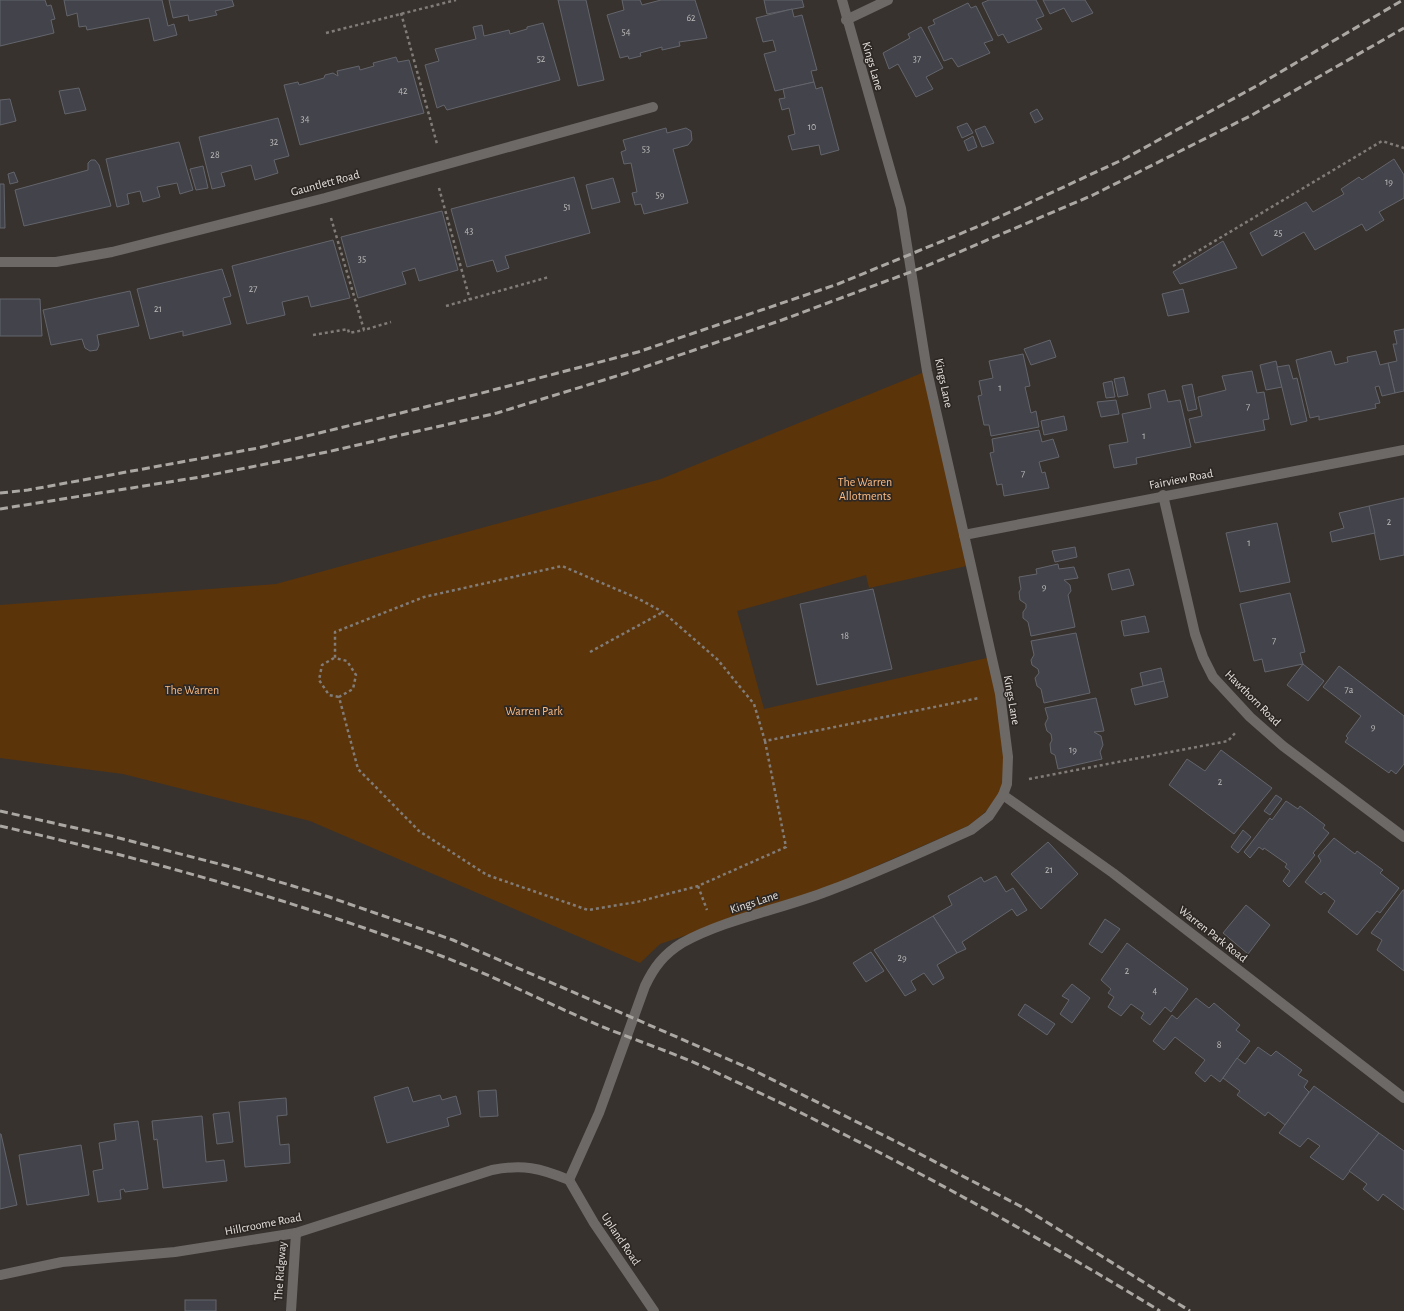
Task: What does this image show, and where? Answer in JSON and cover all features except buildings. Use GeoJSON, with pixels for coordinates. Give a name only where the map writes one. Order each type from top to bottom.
{"type":"FeatureCollection","features":[{"type":"Feature","properties":{"kind":"street","name":"Kings Lane"},"geometry":{"type":"LineString","coordinates":[[569,1180],[579,1160],[609,1084],[645,986],[655,966],[665,955],[683,943],[714,929],[828,891],[971,830],[989,816],[1003,794],[1007,784],[1008,757],[1000,694],[927,371],[902,208],[846,20],[842,0]]}},
{"type":"Feature","properties":{"kind":"street"},"geometry":{"type":"LineString","coordinates":[[846,20],[888,0]]}},
{"type":"Feature","properties":{"kind":"street","name":"Gauntlett Road"},"geometry":{"type":"LineString","coordinates":[[0,262],[56,262],[105,253],[325,198],[438,165],[616,119],[653,107]]}},
{"type":"Feature","properties":{"kind":"street","name":"Fairview Road"},"geometry":{"type":"LineString","coordinates":[[964,535],[1404,450]]}},
{"type":"Feature","properties":{"kind":"street","name":"Hawthorn Road"},"geometry":{"type":"LineString","coordinates":[[1163,496],[1196,634],[1213,677],[1250,717],[1283,746],[1404,838]]}},
{"type":"Feature","properties":{"kind":"street","name":"Warren Park Road"},"geometry":{"type":"LineString","coordinates":[[1003,794],[1113,873],[1404,1098]]}},
{"type":"Feature","properties":{"kind":"street","name":"Hillcroome Road"},"geometry":{"type":"LineString","coordinates":[[0,1275],[62,1262],[175,1252],[296,1233],[492,1170],[508,1167],[526,1166],[546,1170],[569,1180]]}},
{"type":"Feature","properties":{"kind":"street","name":"Upland Road"},"geometry":{"type":"LineString","coordinates":[[569,1180],[594,1223],[654,1311]]}},
{"type":"Feature","properties":{"kind":"street","name":"The Ridgway"},"geometry":{"type":"LineString","coordinates":[[291,1311],[296,1233]]}},
{"type":"Feature","properties":{"kind":"path"},"geometry":{"type":"LineString","coordinates":[[326,32],[456,0]]}},
{"type":"Feature","properties":{"kind":"path"},"geometry":{"type":"LineString","coordinates":[[401,13],[470,300]]}},
{"type":"Feature","properties":{"kind":"path"},"geometry":{"type":"LineString","coordinates":[[1173,266],[1382,141],[1404,148]]}},
{"type":"Feature","properties":{"kind":"path"},"geometry":{"type":"LineString","coordinates":[[325,198],[364,330]]}},
{"type":"Feature","properties":{"kind":"path"},"geometry":{"type":"LineString","coordinates":[[446,306],[549,277]]}},
{"type":"Feature","properties":{"kind":"path"},"geometry":{"type":"LineString","coordinates":[[312,335],[348,328],[349,333],[391,322]]}},
{"type":"Feature","properties":{"kind":"path"},"geometry":{"type":"LineString","coordinates":[[335,658],[335,632],[424,597],[562,566],[637,598],[663,612],[718,660],[754,704],[765,741],[786,847],[698,886],[637,902],[588,910],[487,875],[419,831],[358,769],[339,697]]}},
{"type":"Feature","properties":{"kind":"path"},"geometry":{"type":"LineString","coordinates":[[590,652],[663,612]]}},
{"type":"Feature","properties":{"kind":"path"},"geometry":{"type":"LineString","coordinates":[[335,658],[347,661],[356,675],[353,689],[339,697],[329,695],[319,680],[322,666],[335,658]]}},
{"type":"Feature","properties":{"kind":"path"},"geometry":{"type":"LineString","coordinates":[[765,741],[1000,694]]}},
{"type":"Feature","properties":{"kind":"path"},"geometry":{"type":"LineString","coordinates":[[1007,784],[1228,741],[1250,717]]}},
{"type":"Feature","properties":{"kind":"green space","name":"Warren Park"},"geometry":{"type":"Polygon","coordinates":[[[927,371],[971,565],[869,588],[866,575],[737,611],[764,709],[991,657],[1005,760],[1003,785],[997,798],[989,808],[968,826],[826,888],[660,944],[640,963],[310,821],[123,774],[0,758],[0,605],[276,584],[661,479],[927,371]]]}},
{"type":"Feature","properties":{"kind":"railway"},"geometry":{"type":"LineString","coordinates":[[0,493],[28,490],[258,448],[478,394],[638,352],[838,284],[984,224],[1124,159],[1260,84],[1403,0]]}},
{"type":"Feature","properties":{"kind":"railway"},"geometry":{"type":"LineString","coordinates":[[0,509],[200,477],[327,452],[497,413],[633,371],[782,320],[924,267],[1093,195],[1252,115],[1404,28]]}},
{"type":"Feature","properties":{"kind":"railway"},"geometry":{"type":"LineString","coordinates":[[0,811],[111,836],[227,866],[329,897],[453,940],[753,1070],[897,1142],[1024,1208],[1190,1311]]}},
{"type":"Feature","properties":{"kind":"railway"},"geometry":{"type":"LineString","coordinates":[[0,826],[113,853],[280,900],[390,937],[462,964],[589,1021],[698,1064],[828,1126],[996,1215],[1160,1311]]}},
{"type":"Feature","properties":{"kind":"park label","name":"The Warren Allotments"},"geometry":{"type":"Point","coordinates":[865,489]}},
{"type":"Feature","properties":{"kind":"park label","name":"The Warren"},"geometry":{"type":"Point","coordinates":[192,690]}}]}
